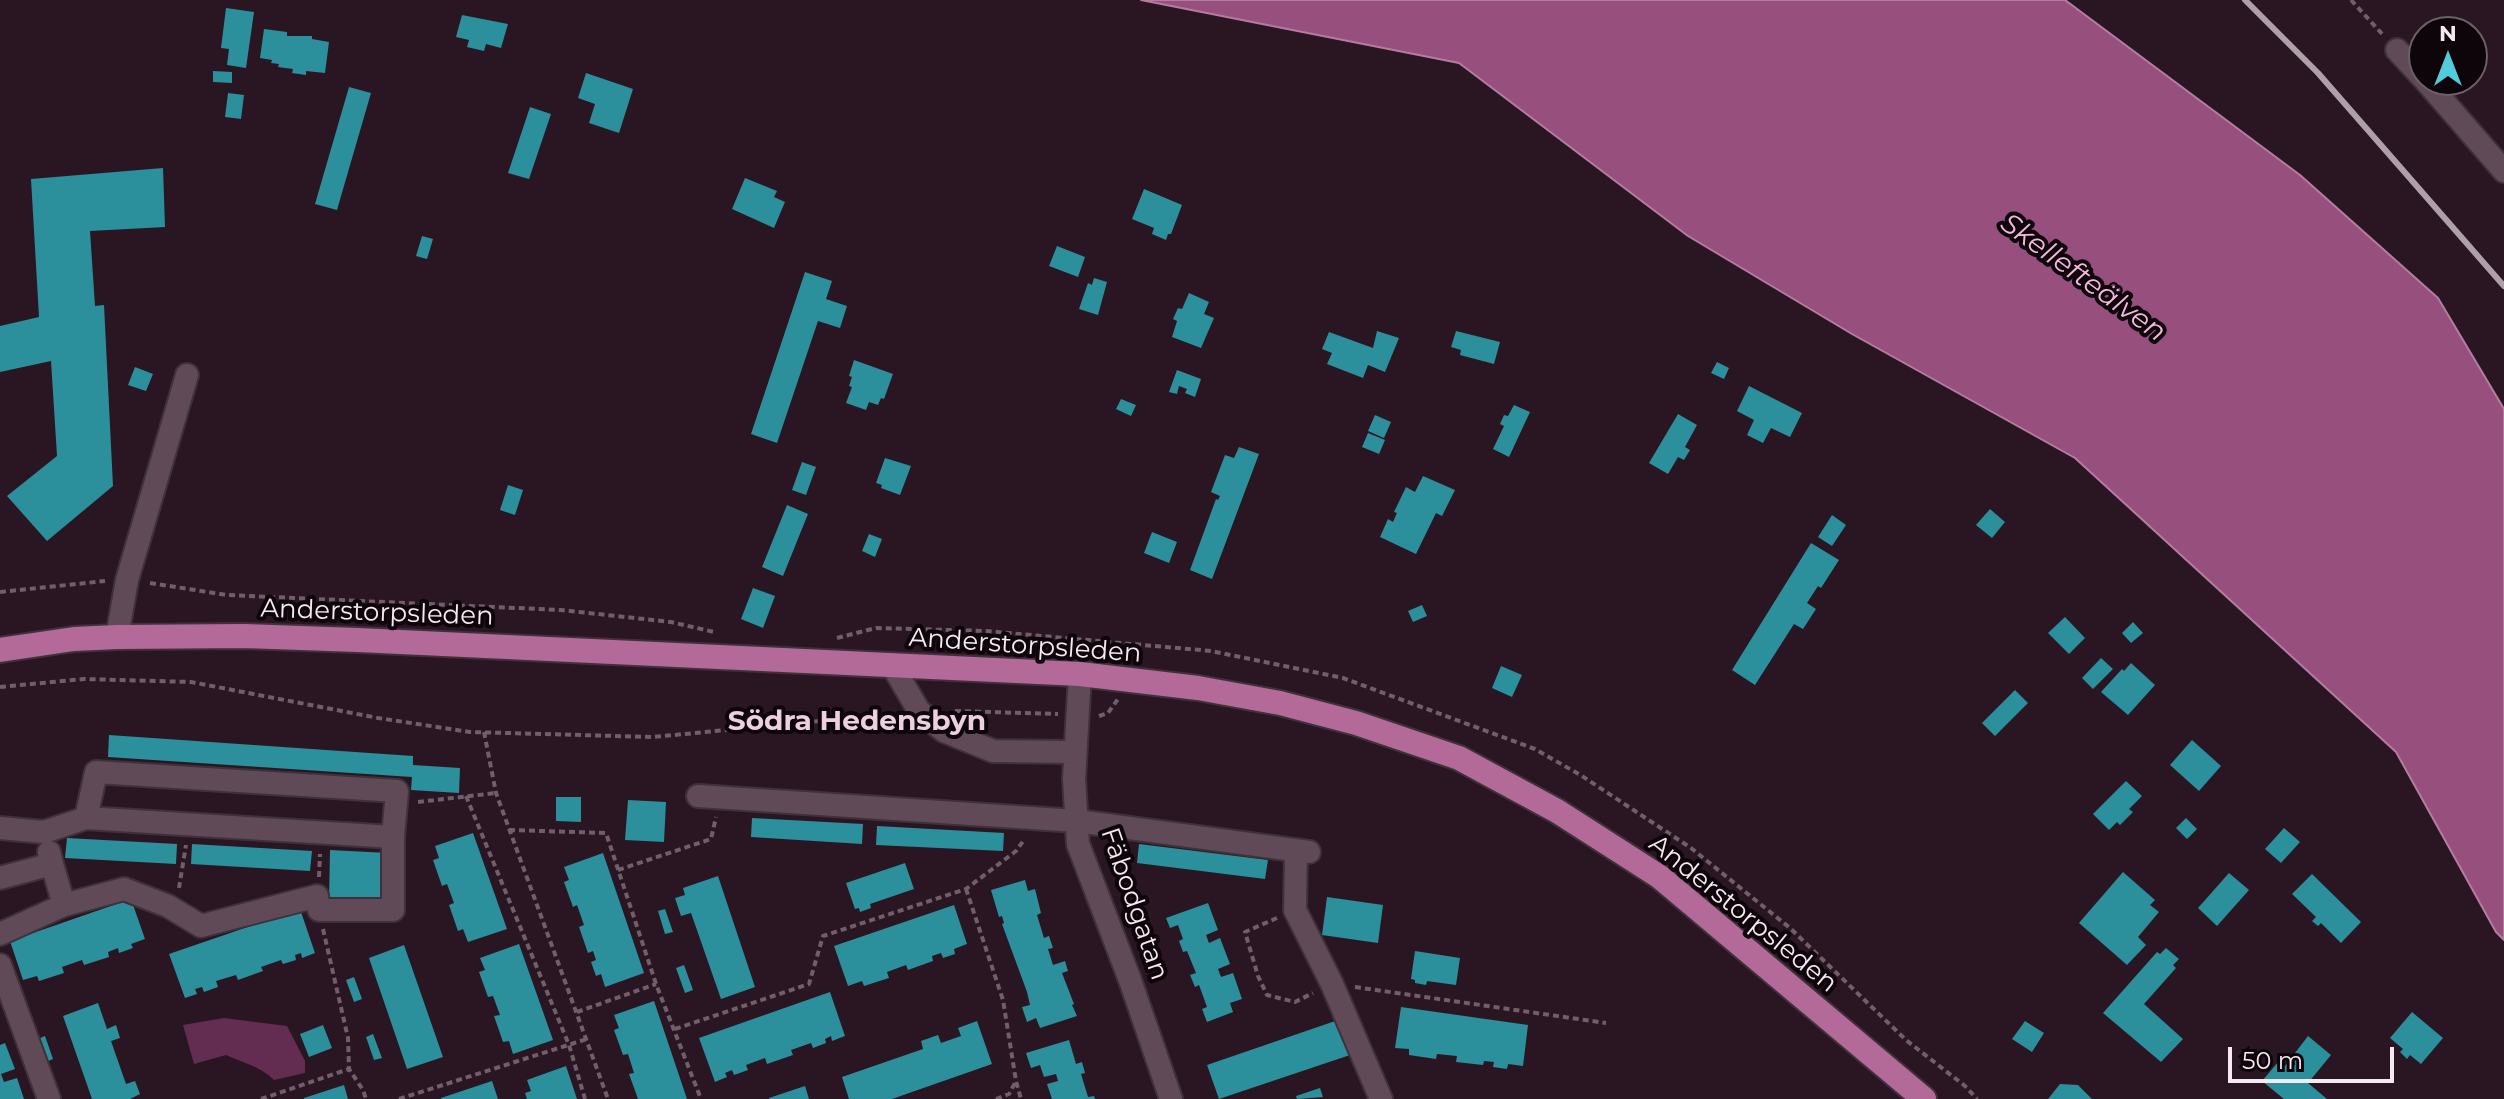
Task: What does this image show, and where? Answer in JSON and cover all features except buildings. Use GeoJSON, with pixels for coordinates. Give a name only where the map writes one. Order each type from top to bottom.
{"type":"FeatureCollection","features":[{"type":"Feature","properties":{"kind":"main road","name":"Anderstorpsleden"},"geometry":{"type":"LineString","coordinates":[[0,650],[74,639],[244,636],[1080,674],[1198,688],[1280,703],[1356,723],[1459,758],[1557,811],[1660,877],[1924,1099]]}},
{"type":"Feature","properties":{"kind":"street"},"geometry":{"type":"LineString","coordinates":[[2397,50],[2408,62]]}},
{"type":"Feature","properties":{"kind":"street"},"geometry":{"type":"LineString","coordinates":[[2438,96],[2504,171]]}},
{"type":"Feature","properties":{"kind":"street"},"geometry":{"type":"LineString","coordinates":[[117,637],[127,580],[187,375]]}},
{"type":"Feature","properties":{"kind":"street"},"geometry":{"type":"LineString","coordinates":[[892,665],[919,711],[944,731],[993,751],[1075,752]]}},
{"type":"Feature","properties":{"kind":"street","name":"Fäbodgatan"},"geometry":{"type":"LineString","coordinates":[[1080,674],[1075,752],[1078,844],[1171,1099]]}},
{"type":"Feature","properties":{"kind":"street"},"geometry":{"type":"LineString","coordinates":[[0,934],[64,905],[124,889],[168,906],[201,926],[318,903],[393,910],[393,837],[397,791],[96,772],[86,818]]}},
{"type":"Feature","properties":{"kind":"street"},"geometry":{"type":"LineString","coordinates":[[709,797],[1077,821],[1302,851],[1295,910],[1332,984],[1381,1099]]}},
{"type":"Feature","properties":{"kind":"street"},"geometry":{"type":"LineString","coordinates":[[0,828],[44,832],[86,818],[393,837]]}},
{"type":"Feature","properties":{"kind":"street"},"geometry":{"type":"LineString","coordinates":[[44,832],[64,905]]}},
{"type":"Feature","properties":{"kind":"street"},"geometry":{"type":"LineString","coordinates":[[0,878],[52,864]]}},
{"type":"Feature","properties":{"kind":"street"},"geometry":{"type":"LineString","coordinates":[[0,965],[49,1099]]}},
{"type":"Feature","properties":{"kind":"path"},"geometry":{"type":"LineString","coordinates":[[2351,0],[2397,50]]}},
{"type":"Feature","properties":{"kind":"path"},"geometry":{"type":"LineString","coordinates":[[0,592],[127,580],[227,595],[561,610],[671,622],[716,632]]}},
{"type":"Feature","properties":{"kind":"path"},"geometry":{"type":"LineString","coordinates":[[826,641],[876,628],[986,631],[1126,641],[1211,651],[1343,678],[1535,749],[1691,848],[1790,928],[1906,1040],[1977,1099]]}},
{"type":"Feature","properties":{"kind":"path"},"geometry":{"type":"LineString","coordinates":[[0,687],[84,679],[191,682],[378,718],[484,732],[653,737],[919,711],[1095,717],[1108,713],[1118,702],[1126,641]]}},
{"type":"Feature","properties":{"kind":"path"},"geometry":{"type":"LineString","coordinates":[[484,732],[496,793],[608,1099]]}},
{"type":"Feature","properties":{"kind":"path"},"geometry":{"type":"LineString","coordinates":[[396,805],[496,793]]}},
{"type":"Feature","properties":{"kind":"path"},"geometry":{"type":"LineString","coordinates":[[466,796],[569,1045],[585,1099]]}},
{"type":"Feature","properties":{"kind":"path"},"geometry":{"type":"LineString","coordinates":[[618,870],[711,839],[709,797]]}},
{"type":"Feature","properties":{"kind":"path"},"geometry":{"type":"LineString","coordinates":[[675,1029],[809,984],[823,936],[966,889],[1016,851],[1040,818]]}},
{"type":"Feature","properties":{"kind":"path"},"geometry":{"type":"LineString","coordinates":[[168,906],[179,891],[187,824]]}},
{"type":"Feature","properties":{"kind":"path"},"geometry":{"type":"LineString","coordinates":[[509,830],[606,833],[656,984],[701,1099]]}},
{"type":"Feature","properties":{"kind":"path"},"geometry":{"type":"LineString","coordinates":[[320,832],[318,903],[348,1038],[349,1069],[366,1099]]}},
{"type":"Feature","properties":{"kind":"path"},"geometry":{"type":"LineString","coordinates":[[966,889],[1003,1000],[1021,1099]]}},
{"type":"Feature","properties":{"kind":"path"},"geometry":{"type":"LineString","coordinates":[[1295,910],[1245,932],[1267,995],[1295,1002],[1332,984],[1606,1023]]}},
{"type":"Feature","properties":{"kind":"path"},"geometry":{"type":"LineString","coordinates":[[577,1012],[656,984]]}},
{"type":"Feature","properties":{"kind":"path"},"geometry":{"type":"LineString","coordinates":[[399,1099],[587,1039]]}},
{"type":"Feature","properties":{"kind":"path"},"geometry":{"type":"LineString","coordinates":[[261,1099],[349,1069]]}},
{"type":"Feature","properties":{"kind":"path"},"geometry":{"type":"LineString","coordinates":[[996,1099],[1009,1094],[1016,1081]]}},
{"type":"Feature","properties":{"kind":"shaded area"},"geometry":{"type":"Polygon","coordinates":[[[224,1018],[287,1026],[305,1061],[305,1073],[274,1080],[257,1068],[226,1055],[194,1064],[183,1025],[224,1018]]]}},
{"type":"Feature","properties":{"kind":"water","name":"Skellefteälven"},"geometry":{"type":"Polygon","coordinates":[[[1141,0],[2065,0],[2300,175],[2438,298],[2504,409],[2504,940],[2496,932],[2396,752],[2075,458],[1852,334],[1688,236],[1459,63],[1141,0]]]}},
{"type":"Feature","properties":{"kind":"railway"},"geometry":{"type":"LineString","coordinates":[[2245,0],[2318,73],[2504,286]]}},
{"type":"Feature","properties":{"kind":"district","name":"Södra Hedensbyn"},"geometry":{"type":"Point","coordinates":[857,722]}}]}
